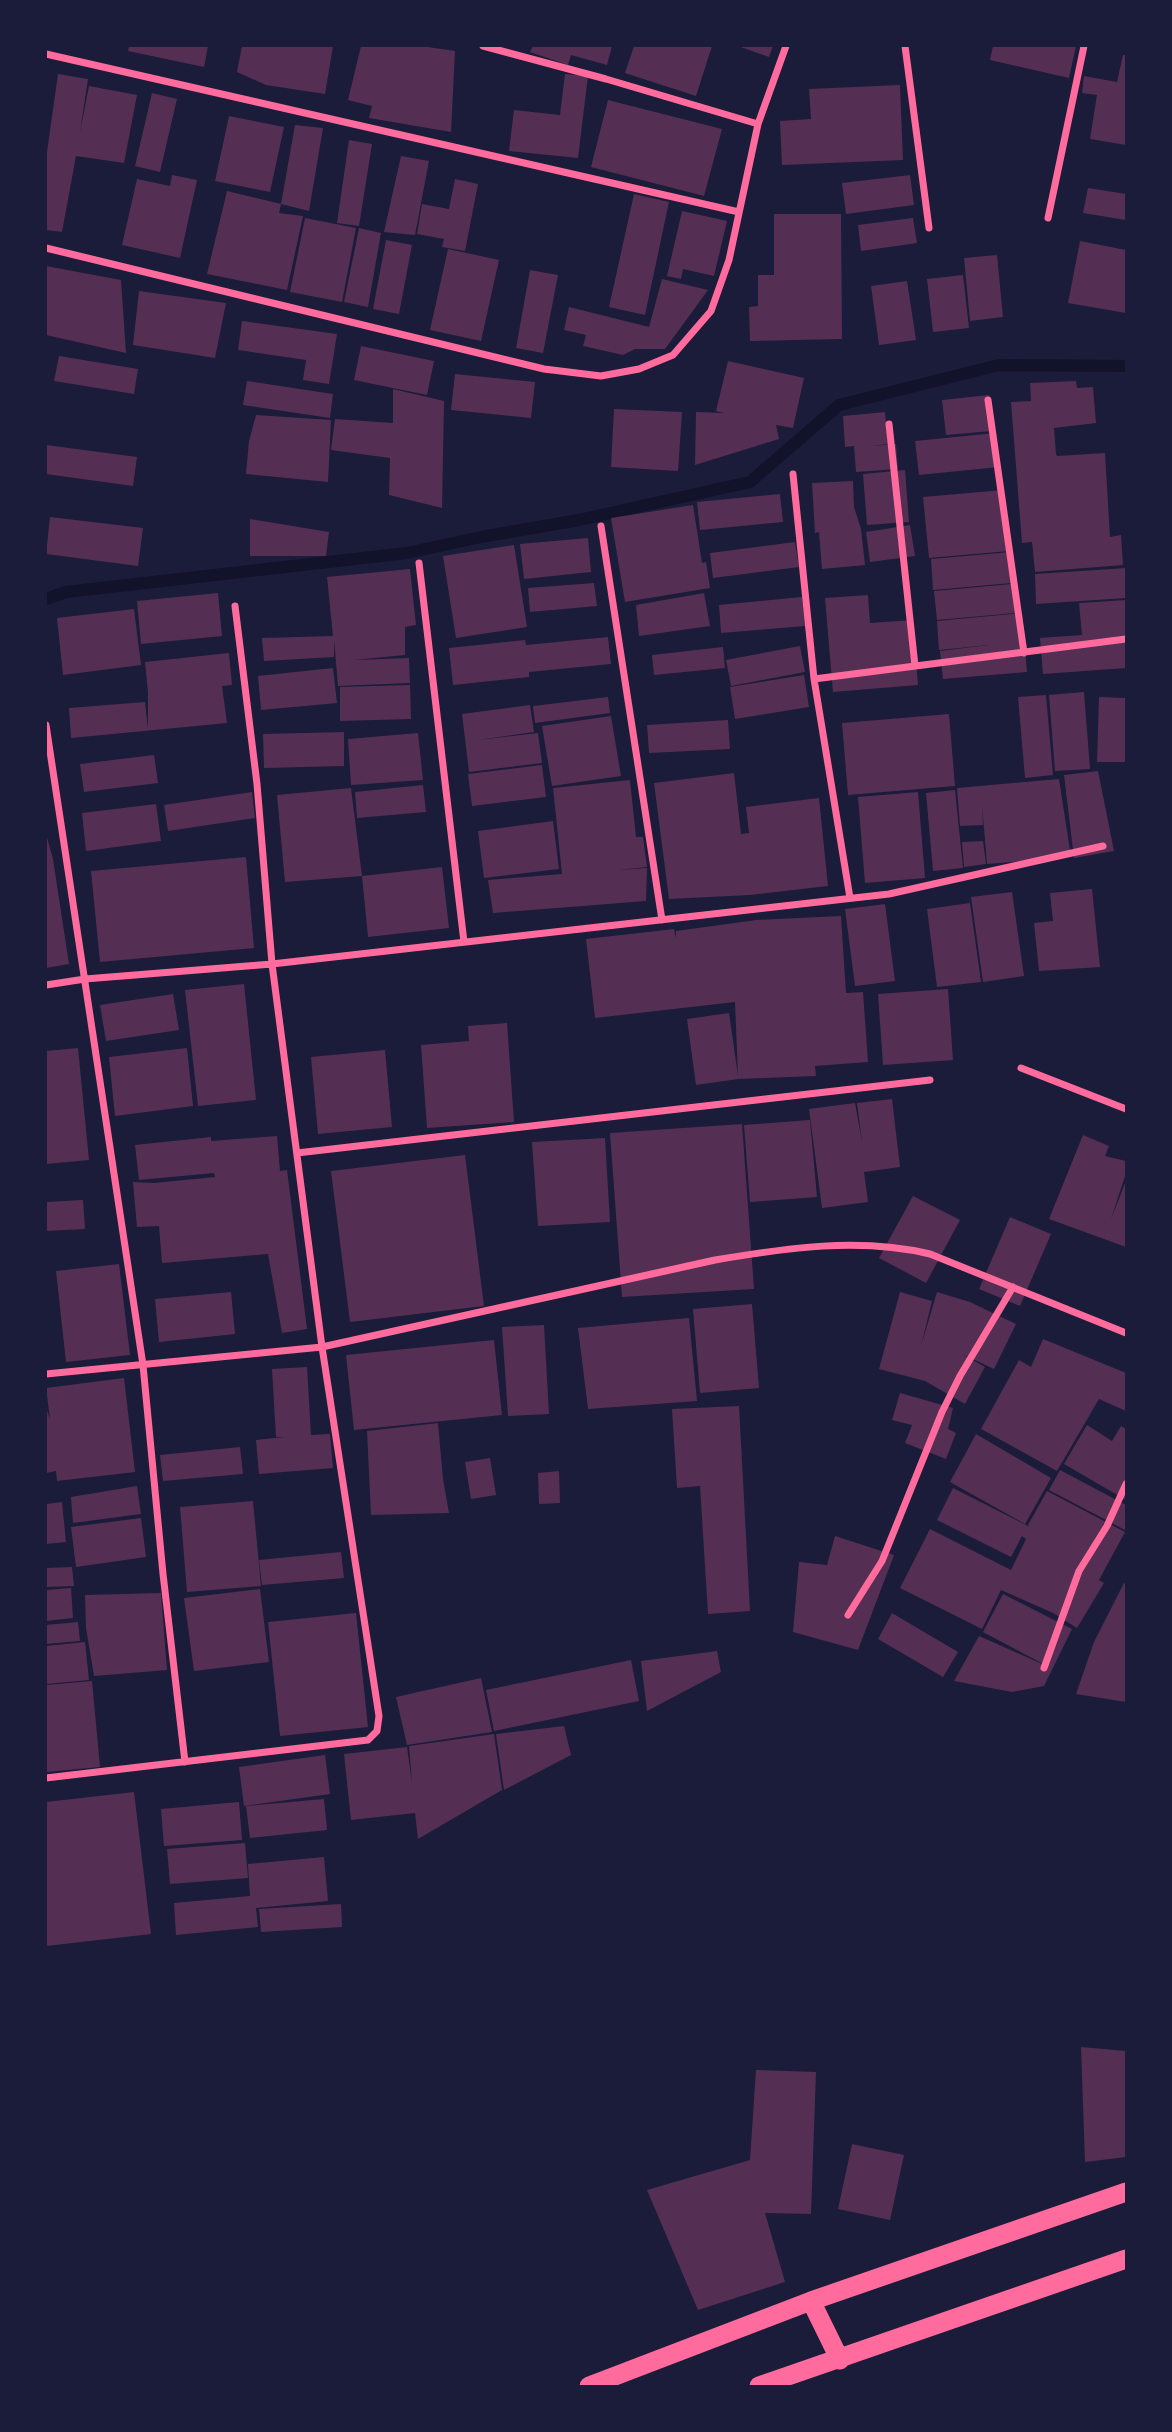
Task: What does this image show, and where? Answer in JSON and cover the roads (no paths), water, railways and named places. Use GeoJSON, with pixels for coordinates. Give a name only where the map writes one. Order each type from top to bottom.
{"type":"FeatureCollection","features":[{"type":"Feature","properties":{"kind":"highway"},"geometry":{"type":"LineString","coordinates":[[589,2386],[811,2301],[1126,2192]]}},
{"type":"Feature","properties":{"kind":"highway"},"geometry":{"type":"LineString","coordinates":[[759,2386],[1126,2259]]}},
{"type":"Feature","properties":{"kind":"highway"},"geometry":{"type":"LineString","coordinates":[[811,2301],[840,2360]]}},
{"type":"Feature","properties":{"kind":"street"},"geometry":{"type":"LineString","coordinates":[[483,46],[758,124]]}},
{"type":"Feature","properties":{"kind":"street"},"geometry":{"type":"LineString","coordinates":[[46,248],[544,369],[601,376],[639,369],[673,355],[712,312],[729,260],[758,124],[786,46]]}},
{"type":"Feature","properties":{"kind":"street"},"geometry":{"type":"LineString","coordinates":[[905,46],[929,228]]}},
{"type":"Feature","properties":{"kind":"street"},"geometry":{"type":"LineString","coordinates":[[1048,218],[1084,46]]}},
{"type":"Feature","properties":{"kind":"street"},"geometry":{"type":"LineString","coordinates":[[46,54],[739,212]]}},
{"type":"Feature","properties":{"kind":"street"},"geometry":{"type":"LineString","coordinates":[[988,400],[1024,653]]}},
{"type":"Feature","properties":{"kind":"street"},"geometry":{"type":"LineString","coordinates":[[889,424],[915,666]]}},
{"type":"Feature","properties":{"kind":"street"},"geometry":{"type":"LineString","coordinates":[[793,474],[814,679],[850,898]]}},
{"type":"Feature","properties":{"kind":"street"},"geometry":{"type":"LineString","coordinates":[[601,526],[662,920]]}},
{"type":"Feature","properties":{"kind":"street"},"geometry":{"type":"LineString","coordinates":[[419,563],[464,942]]}},
{"type":"Feature","properties":{"kind":"street"},"geometry":{"type":"LineString","coordinates":[[46,1779],[368,1740],[377,1731],[379,1716],[322,1347],[272,964],[257,784],[235,607]]}},
{"type":"Feature","properties":{"kind":"street"},"geometry":{"type":"LineString","coordinates":[[814,679],[1126,639]]}},
{"type":"Feature","properties":{"kind":"street"},"geometry":{"type":"LineString","coordinates":[[46,725],[142,1365],[185,1762]]}},
{"type":"Feature","properties":{"kind":"street"},"geometry":{"type":"LineString","coordinates":[[46,985],[85,979],[272,964],[889,894],[1103,846]]}},
{"type":"Feature","properties":{"kind":"street"},"geometry":{"type":"LineString","coordinates":[[1021,1068],[1126,1109]]}},
{"type":"Feature","properties":{"kind":"street"},"geometry":{"type":"LineString","coordinates":[[297,1153],[930,1080]]}},
{"type":"Feature","properties":{"kind":"street"},"geometry":{"type":"LineString","coordinates":[[46,1374],[322,1347],[715,1260],[781,1249],[852,1245],[904,1248],[930,1254],[1126,1333]]}},
{"type":"Feature","properties":{"kind":"street"},"geometry":{"type":"LineString","coordinates":[[848,1615],[882,1561],[942,1412],[960,1376],[1013,1287]]}},
{"type":"Feature","properties":{"kind":"street"},"geometry":{"type":"LineString","coordinates":[[1044,1668],[1079,1572],[1107,1526],[1126,1484]]}},
{"type":"Feature","properties":{"kind":"waterway"},"geometry":{"type":"LineString","coordinates":[[46,599],[66,592],[407,553],[579,520],[750,482],[839,405],[999,365],[1126,366]]}}]}
